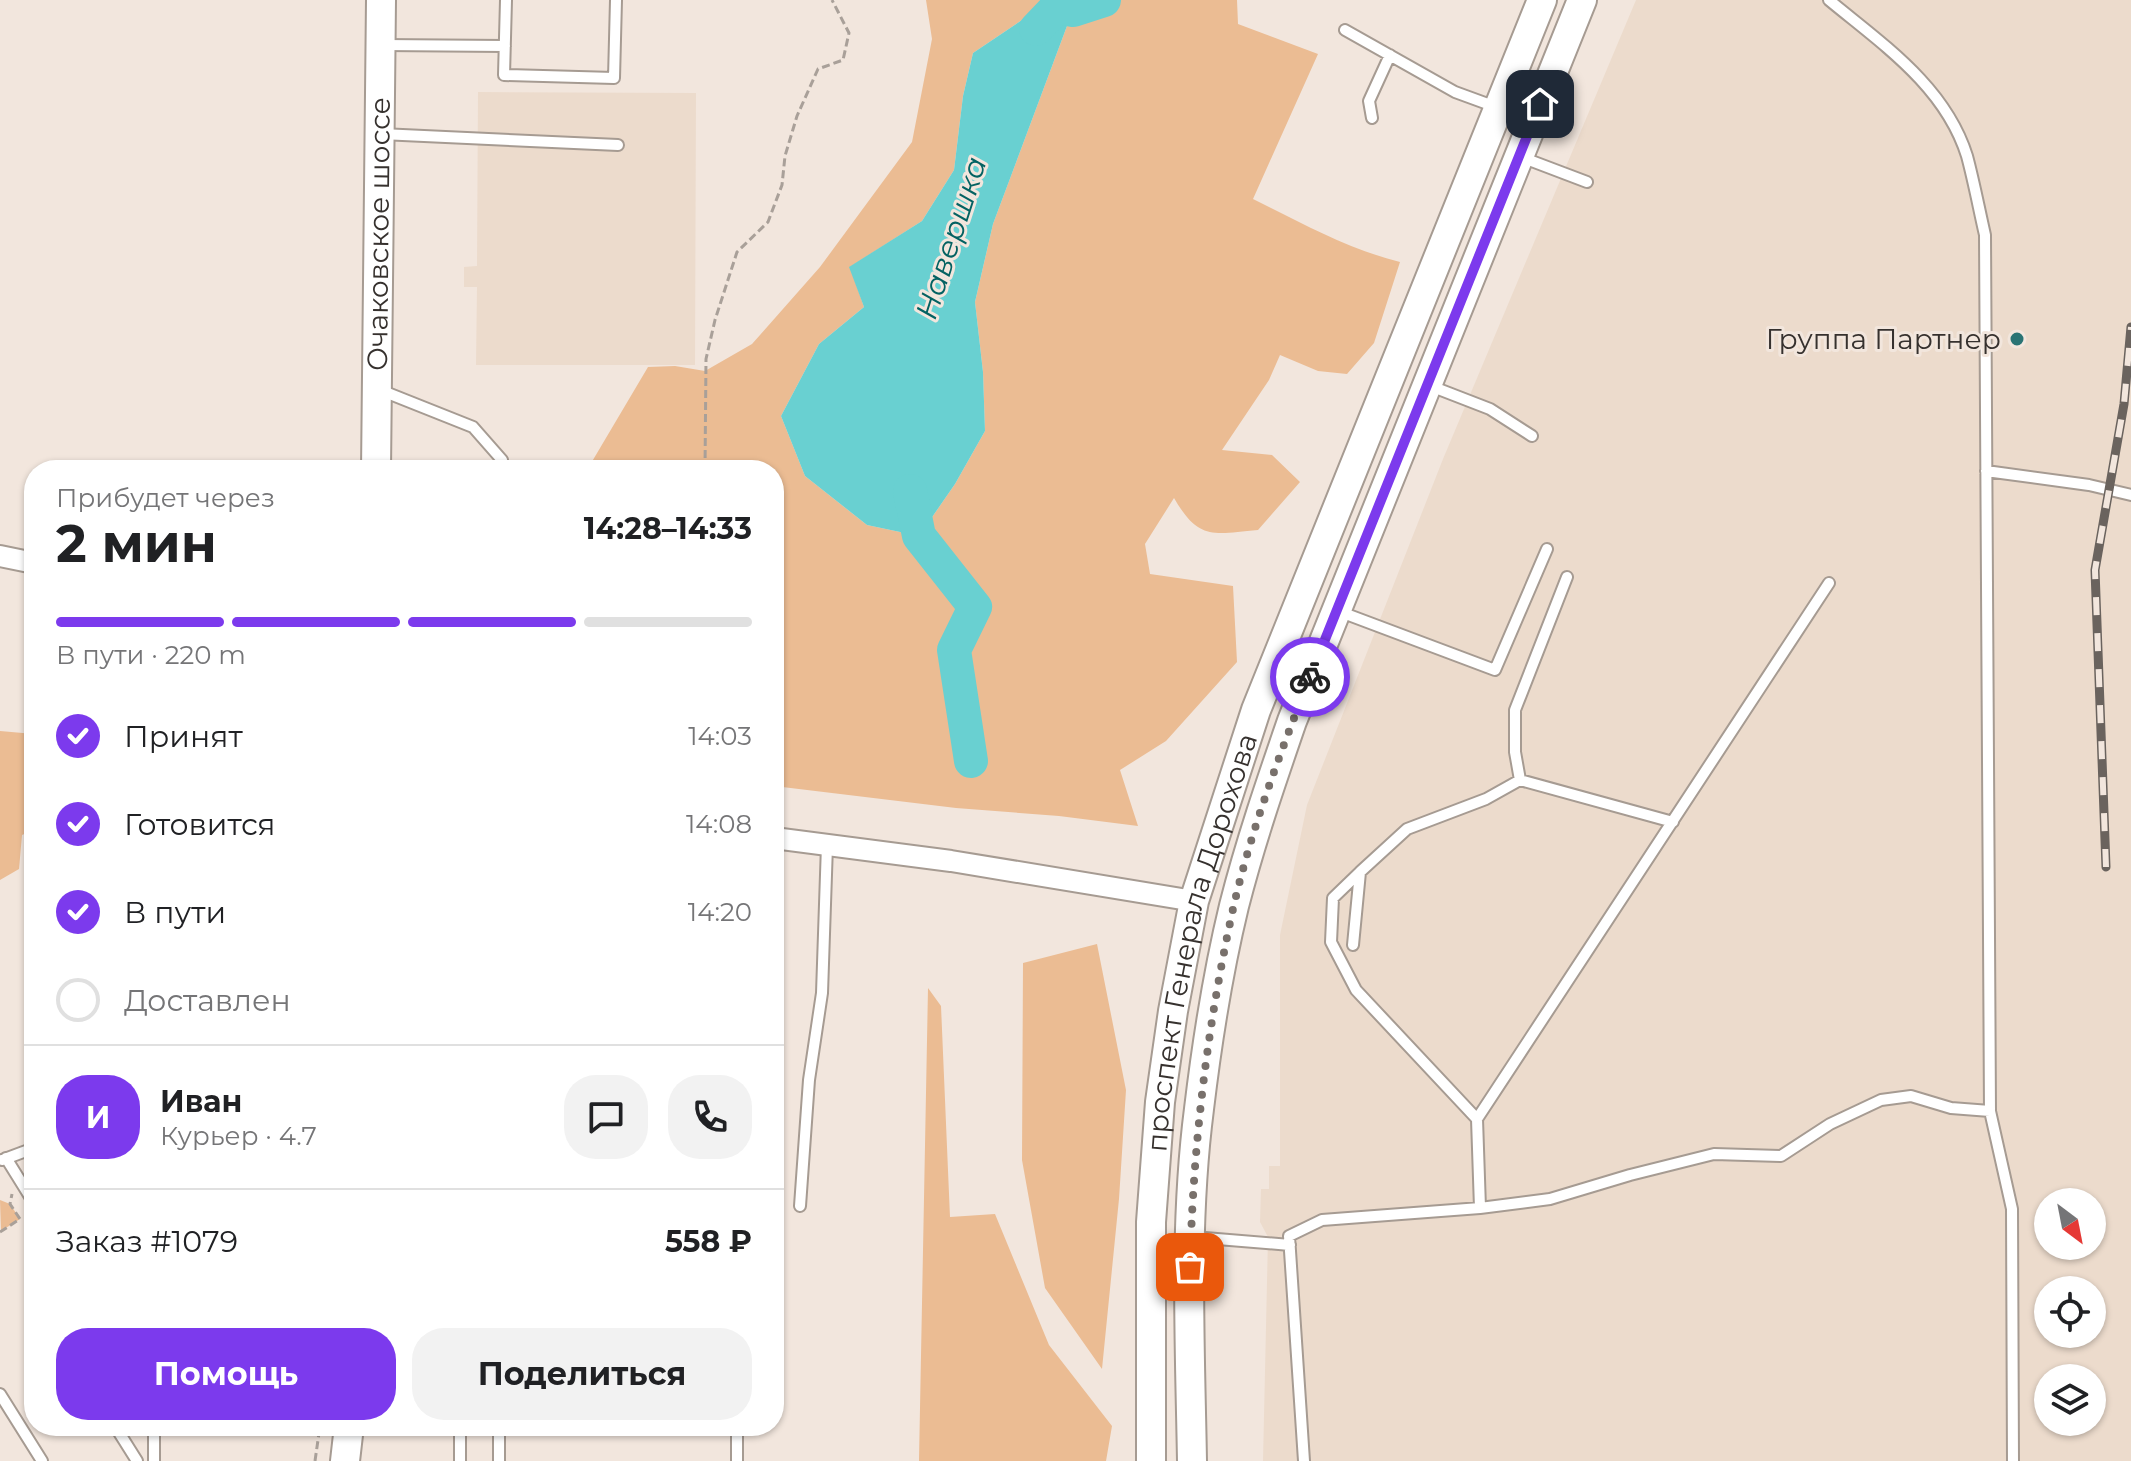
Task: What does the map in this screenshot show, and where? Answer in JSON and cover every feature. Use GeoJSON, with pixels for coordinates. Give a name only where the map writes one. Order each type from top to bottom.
{"type":"FeatureCollection","features":[{"type":"Feature","properties":{"kind":"main road","name":"Очаковское шоссе"},"geometry":{"type":"LineString","coordinates":[[376,460],[381,0]]}},
{"type":"Feature","properties":{"kind":"main road","name":"проспект Генерала Дорохова"},"geometry":{"type":"LineString","coordinates":[[1151,1461],[1151,1222],[1160,1102],[1194,901],[1256,710],[1542,0]]}},
{"type":"Feature","properties":{"kind":"main road","name":"проспект Генерала Дорохова"},"geometry":{"type":"LineString","coordinates":[[1192,1461],[1191,1236],[1198,1112],[1234,908],[1260,812],[1336,610],[1582,0]]}},
{"type":"Feature","properties":{"kind":"main road"},"geometry":{"type":"LineString","coordinates":[[345,1461],[348,1436]]}},
{"type":"Feature","properties":{"kind":"street"},"geometry":{"type":"LineString","coordinates":[[0,556],[24,561]]}},
{"type":"Feature","properties":{"kind":"street"},"geometry":{"type":"LineString","coordinates":[[784,839],[951,861],[1194,901]]}},
{"type":"Feature","properties":{"kind":"lane"},"geometry":{"type":"LineString","coordinates":[[506,0],[504,75],[614,78],[616,0]]}},
{"type":"Feature","properties":{"kind":"lane"},"geometry":{"type":"LineString","coordinates":[[1829,0],[1907,64],[1944,107],[1966,154],[1985,235],[1990,1111],[2012,1209],[2013,1461]]}},
{"type":"Feature","properties":{"kind":"lane"},"geometry":{"type":"LineString","coordinates":[[1345,30],[1455,92],[1498,108]]}},
{"type":"Feature","properties":{"kind":"lane"},"geometry":{"type":"LineString","coordinates":[[380,45],[505,46]]}},
{"type":"Feature","properties":{"kind":"lane"},"geometry":{"type":"LineString","coordinates":[[1372,118],[1369,101],[1390,55]]}},
{"type":"Feature","properties":{"kind":"lane"},"geometry":{"type":"LineString","coordinates":[[379,134],[618,145]]}},
{"type":"Feature","properties":{"kind":"lane"},"geometry":{"type":"LineString","coordinates":[[1519,156],[1587,182]]}},
{"type":"Feature","properties":{"kind":"lane"},"geometry":{"type":"LineString","coordinates":[[1426,384],[1490,409],[1532,436]]}},
{"type":"Feature","properties":{"kind":"lane"},"geometry":{"type":"LineString","coordinates":[[377,388],[473,427],[502,460]]}},
{"type":"Feature","properties":{"kind":"lane"},"geometry":{"type":"LineString","coordinates":[[1986,471],[2089,485],[2131,495]]}},
{"type":"Feature","properties":{"kind":"lane"},"geometry":{"type":"LineString","coordinates":[[1336,610],[1495,670],[1547,549]]}},
{"type":"Feature","properties":{"kind":"lane"},"geometry":{"type":"LineString","coordinates":[[1520,780],[1515,752],[1515,710],[1567,577]]}},
{"type":"Feature","properties":{"kind":"lane"},"geometry":{"type":"LineString","coordinates":[[1480,1208],[1477,1119],[1829,583]]}},
{"type":"Feature","properties":{"kind":"lane"},"geometry":{"type":"LineString","coordinates":[[1477,1119],[1356,990],[1331,942],[1333,898],[1407,829],[1486,799],[1520,780],[1673,822]]}},
{"type":"Feature","properties":{"kind":"lane"},"geometry":{"type":"LineString","coordinates":[[800,1206],[809,1080],[822,993],[827,845]]}},
{"type":"Feature","properties":{"kind":"lane"},"geometry":{"type":"LineString","coordinates":[[1353,945],[1360,872]]}},
{"type":"Feature","properties":{"kind":"lane"},"geometry":{"type":"LineString","coordinates":[[1304,1461],[1289,1236],[1322,1220],[1480,1208],[1550,1199],[1714,1154],[1781,1156],[1830,1124],[1881,1100],[1911,1096],[1951,1108],[1990,1111]]}},
{"type":"Feature","properties":{"kind":"lane"},"geometry":{"type":"LineString","coordinates":[[24,1152],[3,1160],[24,1189]]}},
{"type":"Feature","properties":{"kind":"lane"},"geometry":{"type":"LineString","coordinates":[[1191,1236],[1290,1245]]}},
{"type":"Feature","properties":{"kind":"lane"},"geometry":{"type":"LineString","coordinates":[[0,1394],[24,1432]]}},
{"type":"Feature","properties":{"kind":"lane"},"geometry":{"type":"LineString","coordinates":[[26,1436],[42,1461]]}},
{"type":"Feature","properties":{"kind":"lane"},"geometry":{"type":"LineString","coordinates":[[121,1436],[137,1461]]}},
{"type":"Feature","properties":{"kind":"lane"},"geometry":{"type":"LineString","coordinates":[[154,1436],[154,1461]]}},
{"type":"Feature","properties":{"kind":"lane"},"geometry":{"type":"LineString","coordinates":[[460,1436],[460,1461]]}},
{"type":"Feature","properties":{"kind":"lane"},"geometry":{"type":"LineString","coordinates":[[499,1436],[499,1461]]}},
{"type":"Feature","properties":{"kind":"lane"},"geometry":{"type":"LineString","coordinates":[[737,1436],[737,1461]]}},
{"type":"Feature","properties":{"kind":"path"},"geometry":{"type":"LineString","coordinates":[[705,460],[706,359],[715,320],[737,252],[768,222],[782,185],[785,156],[797,116],[818,69],[843,60],[849,33],[832,0]]}},
{"type":"Feature","properties":{"kind":"path"},"geometry":{"type":"LineString","coordinates":[[0,1232],[20,1219],[10,1204]]}},
{"type":"Feature","properties":{"kind":"path"},"geometry":{"type":"LineString","coordinates":[[315,1461],[319,1436]]}},
{"type":"Feature","properties":{"kind":"shaded area"},"geometry":{"type":"Polygon","coordinates":[[[926,0],[1043,0],[1040,8],[973,53],[963,96],[954,170],[922,221],[850,267],[864,307],[819,344],[781,416],[805,476],[867,525],[919,536],[955,484],[985,431],[983,372],[975,302],[993,224],[1073,10],[1068,0],[1237,0],[1238,24],[1318,54],[1253,199],[1344,243],[1400,262],[1374,343],[1347,374],[1318,371],[1280,355],[1269,380],[1222,450],[1272,455],[1300,482],[1258,530],[1208,532],[1191,522],[1174,498],[1145,544],[1150,574],[1233,586],[1237,662],[1166,741],[1120,770],[1138,826],[784,787],[784,460],[593,460],[648,367],[675,366],[705,371],[752,344],[820,267],[912,142],[932,39],[926,0]]]}},
{"type":"Feature","properties":{"kind":"shaded area"},"geometry":{"type":"Polygon","coordinates":[[[1636,0],[2131,0],[2131,1461],[1263,1461],[1268,1237],[1260,1222],[1261,1189],[1269,1189],[1269,1166],[1280,1166],[1280,935],[1307,805],[1443,459],[1636,0]]]}},
{"type":"Feature","properties":{"kind":"shaded area"},"geometry":{"type":"Polygon","coordinates":[[[478,92],[696,93],[695,365],[476,365],[477,287],[464,287],[464,267],[477,266],[478,92]]]}},
{"type":"Feature","properties":{"kind":"shaded area"},"geometry":{"type":"Polygon","coordinates":[[[0,731],[24,733],[24,834],[19,869],[0,880],[0,731]]]}},
{"type":"Feature","properties":{"kind":"shaded area"},"geometry":{"type":"Polygon","coordinates":[[[1097,944],[1126,1090],[1102,1369],[1045,1288],[1022,1160],[1023,963],[1097,944]]]}},
{"type":"Feature","properties":{"kind":"shaded area"},"geometry":{"type":"Polygon","coordinates":[[[928,988],[941,1006],[950,1217],[995,1214],[1049,1345],[1112,1426],[1106,1461],[919,1461],[928,988]]]}},
{"type":"Feature","properties":{"kind":"shaded area"},"geometry":{"type":"Polygon","coordinates":[[[0,1200],[10,1204],[20,1219],[1,1231],[0,1200]]]}},
{"type":"Feature","properties":{"kind":"water"},"geometry":{"type":"Polygon","coordinates":[[[1043,0],[1068,0],[1073,10],[993,224],[975,302],[983,372],[985,431],[955,484],[919,536],[867,525],[805,476],[781,416],[819,344],[864,307],[849,267],[922,221],[954,170],[963,96],[973,53],[1040,8],[1043,0]]]}},
{"type":"Feature","properties":{"kind":"waterway","name":"Навершка"},"geometry":{"type":"LineString","coordinates":[[1036,29],[1057,7],[1073,10],[1104,0]]}},
{"type":"Feature","properties":{"kind":"waterway","name":"Навершка"},"geometry":{"type":"LineString","coordinates":[[910,491],[919,536],[975,607],[954,650],[971,761]]}},
{"type":"Feature","properties":{"kind":"railway"},"geometry":{"type":"LineString","coordinates":[[2106,867],[2095,570],[2124,404],[2131,327]]}},
{"type":"Feature","properties":{"kind":"way so far"},"geometry":{"type":"LineString","coordinates":[[1190,1267],[1198,1112],[1234,908],[1260,812],[1310,677]]}},
{"type":"Feature","properties":{"kind":"place","name":"Группа Партнер"},"geometry":{"type":"Point","coordinates":[2017,339]}},
{"type":"Feature","properties":{"kind":"route"},"geometry":{"type":"LineString","coordinates":[[1310,677],[1540,104]]}}]}
